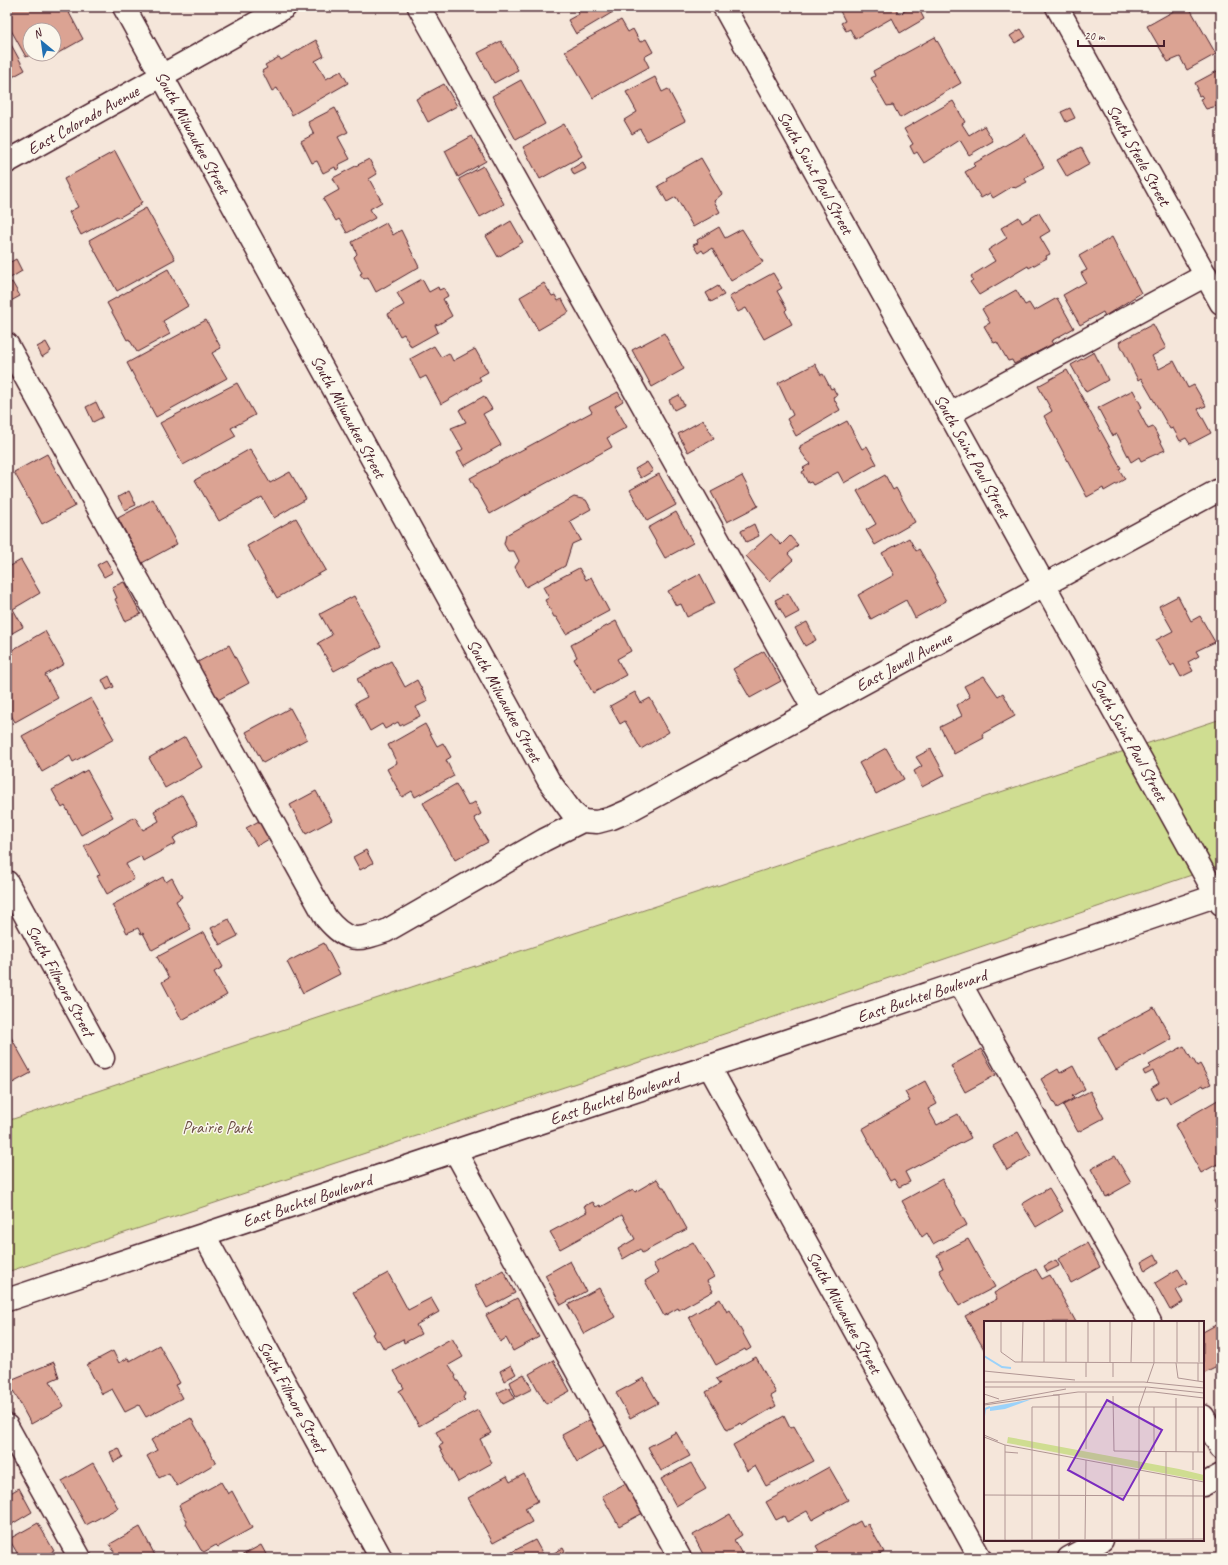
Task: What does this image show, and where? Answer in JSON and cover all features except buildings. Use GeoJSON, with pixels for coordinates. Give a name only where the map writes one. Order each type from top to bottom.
{"type":"FeatureCollection","features":[{"type":"Feature","properties":{"kind":"street","name":"South Milwaukee Street"},"geometry":{"type":"LineString","coordinates":[[124,7],[163,75],[549,781],[571,811],[582,821]]}},
{"type":"Feature","properties":{"kind":"street","name":"East Colorado Avenue"},"geometry":{"type":"LineString","coordinates":[[7,162],[285,7]]}},
{"type":"Feature","properties":{"kind":"street"},"geometry":{"type":"LineString","coordinates":[[419,7],[814,710]]}},
{"type":"Feature","properties":{"kind":"street","name":"South Saint Paul Street"},"geometry":{"type":"LineString","coordinates":[[724,7],[1219,898]]}},
{"type":"Feature","properties":{"kind":"street","name":"South Steele Street"},"geometry":{"type":"LineString","coordinates":[[1057,7],[1221,302]]}},
{"type":"Feature","properties":{"kind":"street"},"geometry":{"type":"LineString","coordinates":[[949,414],[1206,275]]}},
{"type":"Feature","properties":{"kind":"street"},"geometry":{"type":"LineString","coordinates":[[7,344],[323,911],[337,931],[350,938],[367,937],[386,931],[544,840],[582,821]]}},
{"type":"Feature","properties":{"kind":"street","name":"East Jewell Avenue"},"geometry":{"type":"LineString","coordinates":[[582,821],[597,822],[612,818],[628,811],[1045,586],[1221,489]]}},
{"type":"Feature","properties":{"kind":"street","name":"South Fillmore Street"},"geometry":{"type":"LineString","coordinates":[[7,882],[103,1058]]}},
{"type":"Feature","properties":{"kind":"street","name":"East Buchtel Boulevard"},"geometry":{"type":"LineString","coordinates":[[7,1300],[1219,898]]}},
{"type":"Feature","properties":{"kind":"street"},"geometry":{"type":"LineString","coordinates":[[960,984],[1149,1321]]}},
{"type":"Feature","properties":{"kind":"street","name":"South Milwaukee Street"},"geometry":{"type":"LineString","coordinates":[[709,1066],[980,1558]]}},
{"type":"Feature","properties":{"kind":"street"},"geometry":{"type":"LineString","coordinates":[[455,1151],[680,1558]]}},
{"type":"Feature","properties":{"kind":"street","name":"South Fillmore Street"},"geometry":{"type":"LineString","coordinates":[[204,1235],[381,1558]]}},
{"type":"Feature","properties":{"kind":"street"},"geometry":{"type":"LineString","coordinates":[[1204,1418],[1221,1448]]}},
{"type":"Feature","properties":{"kind":"street"},"geometry":{"type":"LineString","coordinates":[[7,1426],[80,1558]]}},
{"type":"Feature","properties":{"kind":"street"},"geometry":{"type":"LineString","coordinates":[[1204,1484],[1221,1475]]}},
{"type":"Feature","properties":{"kind":"street"},"geometry":{"type":"LineString","coordinates":[[1069,1558],[1100,1541]]}},
{"type":"Feature","properties":{"kind":"green space","name":"Prairie Park"},"geometry":{"type":"Polygon","coordinates":[[[1221,719],[1221,865],[730,1032],[7,1272],[7,1121],[1221,719]]]}}]}
